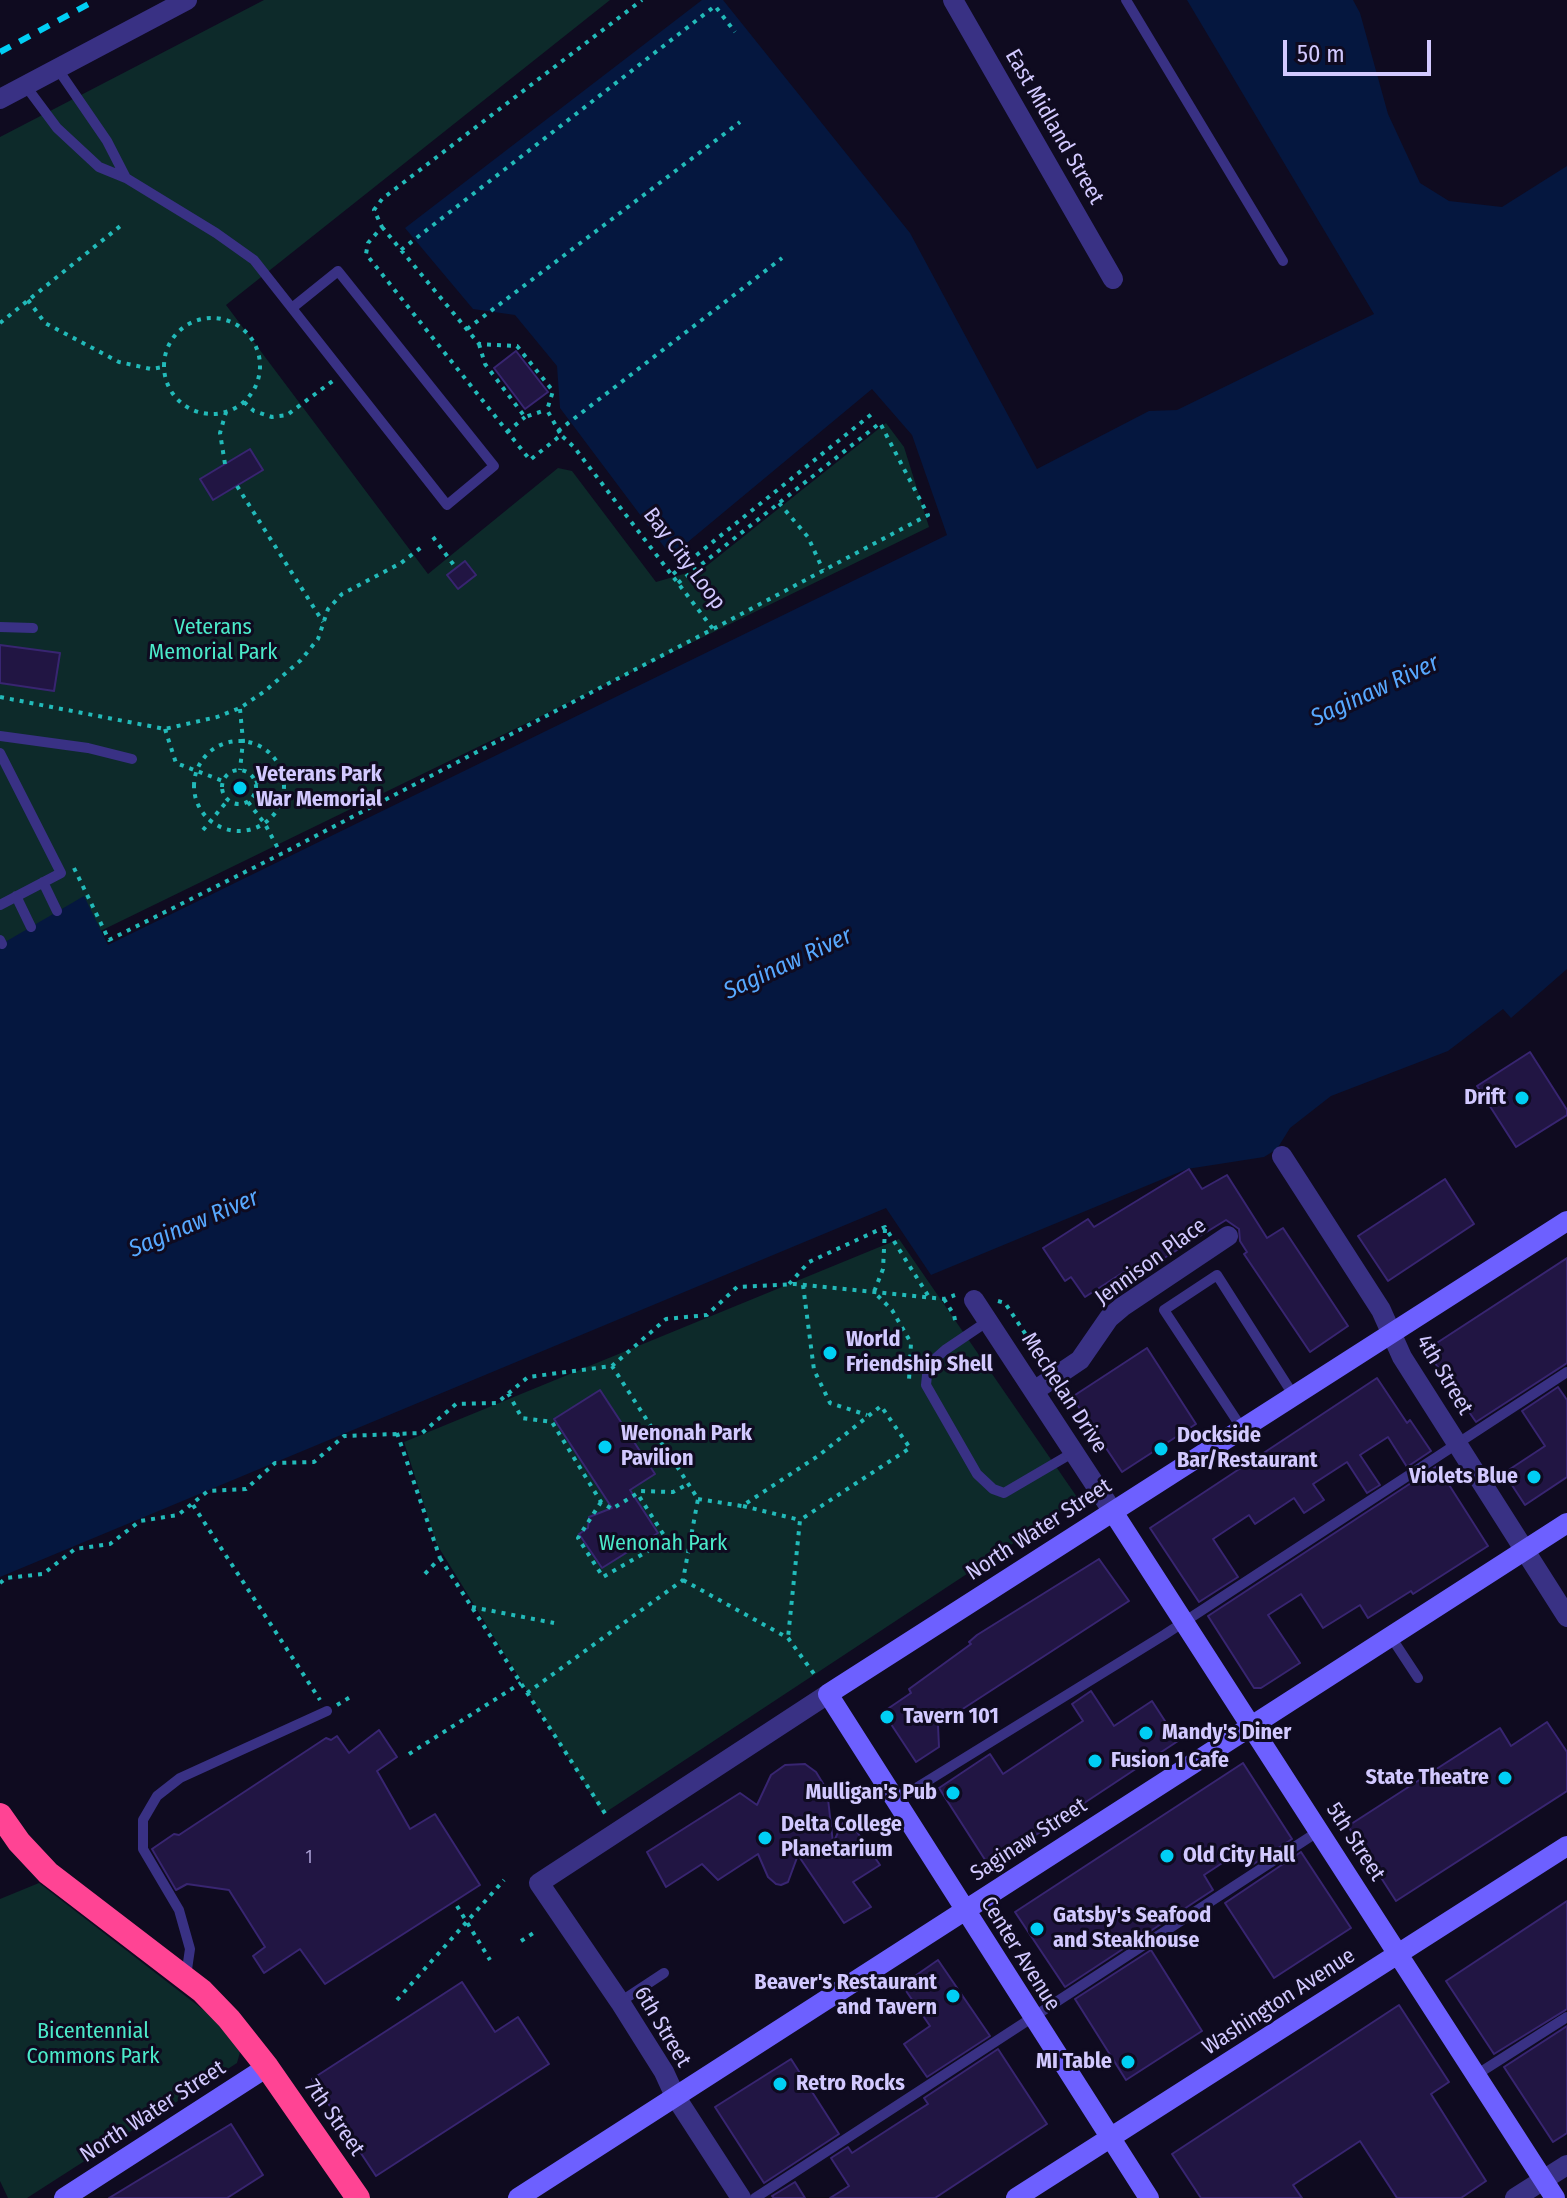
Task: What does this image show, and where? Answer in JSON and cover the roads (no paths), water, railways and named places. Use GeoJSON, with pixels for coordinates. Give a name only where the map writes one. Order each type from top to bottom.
{"type":"FeatureCollection","features":[{"type":"Feature","properties":{"kind":"highway","name":"7th Street"},"geometry":{"type":"LineString","coordinates":[[0,1815],[19,1842],[48,1873],[186,1978],[229,2019],[267,2067],[358,2198]]}},
{"type":"Feature","properties":{"kind":"street"},"geometry":{"type":"LineString","coordinates":[[0,99],[187,0]]}},
{"type":"Feature","properties":{"kind":"street","name":"East Midland Street"},"geometry":{"type":"LineString","coordinates":[[953,0],[1113,279]]}},
{"type":"Feature","properties":{"kind":"street","name":"4th Street"},"geometry":{"type":"LineString","coordinates":[[1282,1156],[1381,1310],[1402,1357],[1567,1617]]}},
{"type":"Feature","properties":{"kind":"street","name":"North Water Street"},"geometry":{"type":"LineString","coordinates":[[539,1883],[828,1694],[1567,1221]]}},
{"type":"Feature","properties":{"kind":"street","name":"Jennison Place"},"geometry":{"type":"LineString","coordinates":[[1034,1391],[1080,1360],[1109,1318],[1122,1307],[1228,1236]]}},
{"type":"Feature","properties":{"kind":"street","name":"Mechelan Drive"},"geometry":{"type":"LineString","coordinates":[[977,1297],[988,1321],[1113,1512]]}},
{"type":"Feature","properties":{"kind":"street","name":"5th Street"},"geometry":{"type":"LineString","coordinates":[[1113,1512],[1555,2198]]}},
{"type":"Feature","properties":{"kind":"street","name":"Saginaw Street"},"geometry":{"type":"LineString","coordinates":[[518,2198],[1567,1523]]}},
{"type":"Feature","properties":{"kind":"street","name":"Center Avenue"},"geometry":{"type":"LineString","coordinates":[[828,1694],[1149,2198]]}},
{"type":"Feature","properties":{"kind":"street","name":"Washington Avenue"},"geometry":{"type":"LineString","coordinates":[[1016,2198],[1567,1846]]}},
{"type":"Feature","properties":{"kind":"street","name":"6th Street"},"geometry":{"type":"LineString","coordinates":[[539,1883],[620,2002],[664,2072],[675,2096],[741,2198]]}},
{"type":"Feature","properties":{"kind":"street","name":"North Water Street"},"geometry":{"type":"LineString","coordinates":[[64,2198],[267,2067]]}},
{"type":"Feature","properties":{"kind":"street"},"geometry":{"type":"LineString","coordinates":[[1515,2198],[1567,2165]]}},
{"type":"Feature","properties":{"kind":"lane"},"geometry":{"type":"LineString","coordinates":[[1126,0],[1283,261]]}},
{"type":"Feature","properties":{"kind":"lane"},"geometry":{"type":"LineString","coordinates":[[57,68],[107,141],[126,178]]}},
{"type":"Feature","properties":{"kind":"lane"},"geometry":{"type":"LineString","coordinates":[[25,85],[57,128],[99,167],[126,178],[254,260],[447,505],[494,466],[338,271],[292,308]]}},
{"type":"Feature","properties":{"kind":"lane"},"geometry":{"type":"LineString","coordinates":[[0,627],[33,628]]}},
{"type":"Feature","properties":{"kind":"lane"},"geometry":{"type":"LineString","coordinates":[[0,736],[88,748],[132,759]]}},
{"type":"Feature","properties":{"kind":"lane"},"geometry":{"type":"LineString","coordinates":[[0,753],[61,873],[0,905]]}},
{"type":"Feature","properties":{"kind":"lane"},"geometry":{"type":"LineString","coordinates":[[43,882],[57,911]]}},
{"type":"Feature","properties":{"kind":"lane"},"geometry":{"type":"LineString","coordinates":[[16,896],[31,927]]}},
{"type":"Feature","properties":{"kind":"lane"},"geometry":{"type":"LineString","coordinates":[[1243,1430],[1164,1310],[1217,1275],[1294,1397]]}},
{"type":"Feature","properties":{"kind":"lane"},"geometry":{"type":"LineString","coordinates":[[988,1321],[928,1365],[926,1385],[977,1474],[993,1489],[1004,1493],[1074,1452]]}},
{"type":"Feature","properties":{"kind":"lane"},"geometry":{"type":"LineString","coordinates":[[895,1801],[1184,1621],[1567,1372]]}},
{"type":"Feature","properties":{"kind":"lane"},"geometry":{"type":"LineString","coordinates":[[1391,1637],[1418,1678]]}},
{"type":"Feature","properties":{"kind":"lane"},"geometry":{"type":"LineString","coordinates":[[186,1978],[190,1949],[179,1910],[143,1849],[143,1820],[157,1796],[180,1778],[327,1711]]}},
{"type":"Feature","properties":{"kind":"lane"},"geometry":{"type":"LineString","coordinates":[[755,2198],[1319,1831]]}},
{"type":"Feature","properties":{"kind":"lane"},"geometry":{"type":"LineString","coordinates":[[620,2002],[664,1973]]}},
{"type":"Feature","properties":{"kind":"lane"},"geometry":{"type":"LineString","coordinates":[[1476,2075],[1567,2017]]}},
{"type":"Feature","properties":{"kind":"water","name":"Saginaw River"},"geometry":{"type":"Polygon","coordinates":[[[702,0],[723,0],[910,233],[1037,469],[1149,411],[1177,410],[1374,314],[1187,0],[1353,0],[1360,13],[1388,114],[1420,183],[1449,201],[1502,207],[1567,166],[1567,969],[1511,1018],[1503,1009],[1448,1051],[1331,1096],[1290,1128],[1277,1149],[1264,1157],[1187,1169],[931,1275],[886,1208],[0,1577],[0,945],[84,896],[108,945],[947,535],[912,435],[872,389],[671,556],[560,408],[557,366],[515,315],[473,309],[405,228],[702,0]]]}},
{"type":"Feature","properties":{"kind":"railway"},"geometry":{"type":"LineString","coordinates":[[0,52],[96,0]]}},
{"type":"Feature","properties":{"kind":"place","name":"Veterans Park War Memorial"},"geometry":{"type":"Point","coordinates":[240,788]}},
{"type":"Feature","properties":{"kind":"place","name":"Drift"},"geometry":{"type":"Point","coordinates":[1522,1098]}},
{"type":"Feature","properties":{"kind":"place","name":"World Friendship Shell"},"geometry":{"type":"Point","coordinates":[830,1353]}},
{"type":"Feature","properties":{"kind":"place","name":"Wenonah Park Pavilion"},"geometry":{"type":"Point","coordinates":[605,1447]}},
{"type":"Feature","properties":{"kind":"place","name":"Dockside Bar/Restaurant"},"geometry":{"type":"Point","coordinates":[1161,1449]}},
{"type":"Feature","properties":{"kind":"place","name":"Violets Blue"},"geometry":{"type":"Point","coordinates":[1534,1477]}},
{"type":"Feature","properties":{"kind":"place","name":"Tavern 101"},"geometry":{"type":"Point","coordinates":[887,1717]}},
{"type":"Feature","properties":{"kind":"place","name":"Mandy's Diner"},"geometry":{"type":"Point","coordinates":[1146,1733]}},
{"type":"Feature","properties":{"kind":"place","name":"Fusion 1 Cafe"},"geometry":{"type":"Point","coordinates":[1095,1761]}},
{"type":"Feature","properties":{"kind":"place","name":"State Theatre"},"geometry":{"type":"Point","coordinates":[1505,1778]}},
{"type":"Feature","properties":{"kind":"place","name":"Mulligan's Pub"},"geometry":{"type":"Point","coordinates":[953,1793]}},
{"type":"Feature","properties":{"kind":"place","name":"Delta College Planetarium"},"geometry":{"type":"Point","coordinates":[765,1838]}},
{"type":"Feature","properties":{"kind":"place","name":"Old City Hall"},"geometry":{"type":"Point","coordinates":[1167,1856]}},
{"type":"Feature","properties":{"kind":"place","name":"Gatsby's Seafood and Steakhouse"},"geometry":{"type":"Point","coordinates":[1037,1929]}},
{"type":"Feature","properties":{"kind":"place","name":"Beaver's Restaurant and Tavern"},"geometry":{"type":"Point","coordinates":[953,1996]}},
{"type":"Feature","properties":{"kind":"place","name":"MI Table"},"geometry":{"type":"Point","coordinates":[1128,2062]}},
{"type":"Feature","properties":{"kind":"place","name":"Retro Rocks"},"geometry":{"type":"Point","coordinates":[780,2084]}},
{"type":"Feature","properties":{"kind":"park label","name":"Veterans Memorial Park"},"geometry":{"type":"Point","coordinates":[213,640]}},
{"type":"Feature","properties":{"kind":"park label","name":"Wenonah Park"},"geometry":{"type":"Point","coordinates":[663,1544]}},
{"type":"Feature","properties":{"kind":"park label","name":"Bicentennial Commons Park"},"geometry":{"type":"Point","coordinates":[93,2044]}}]}
